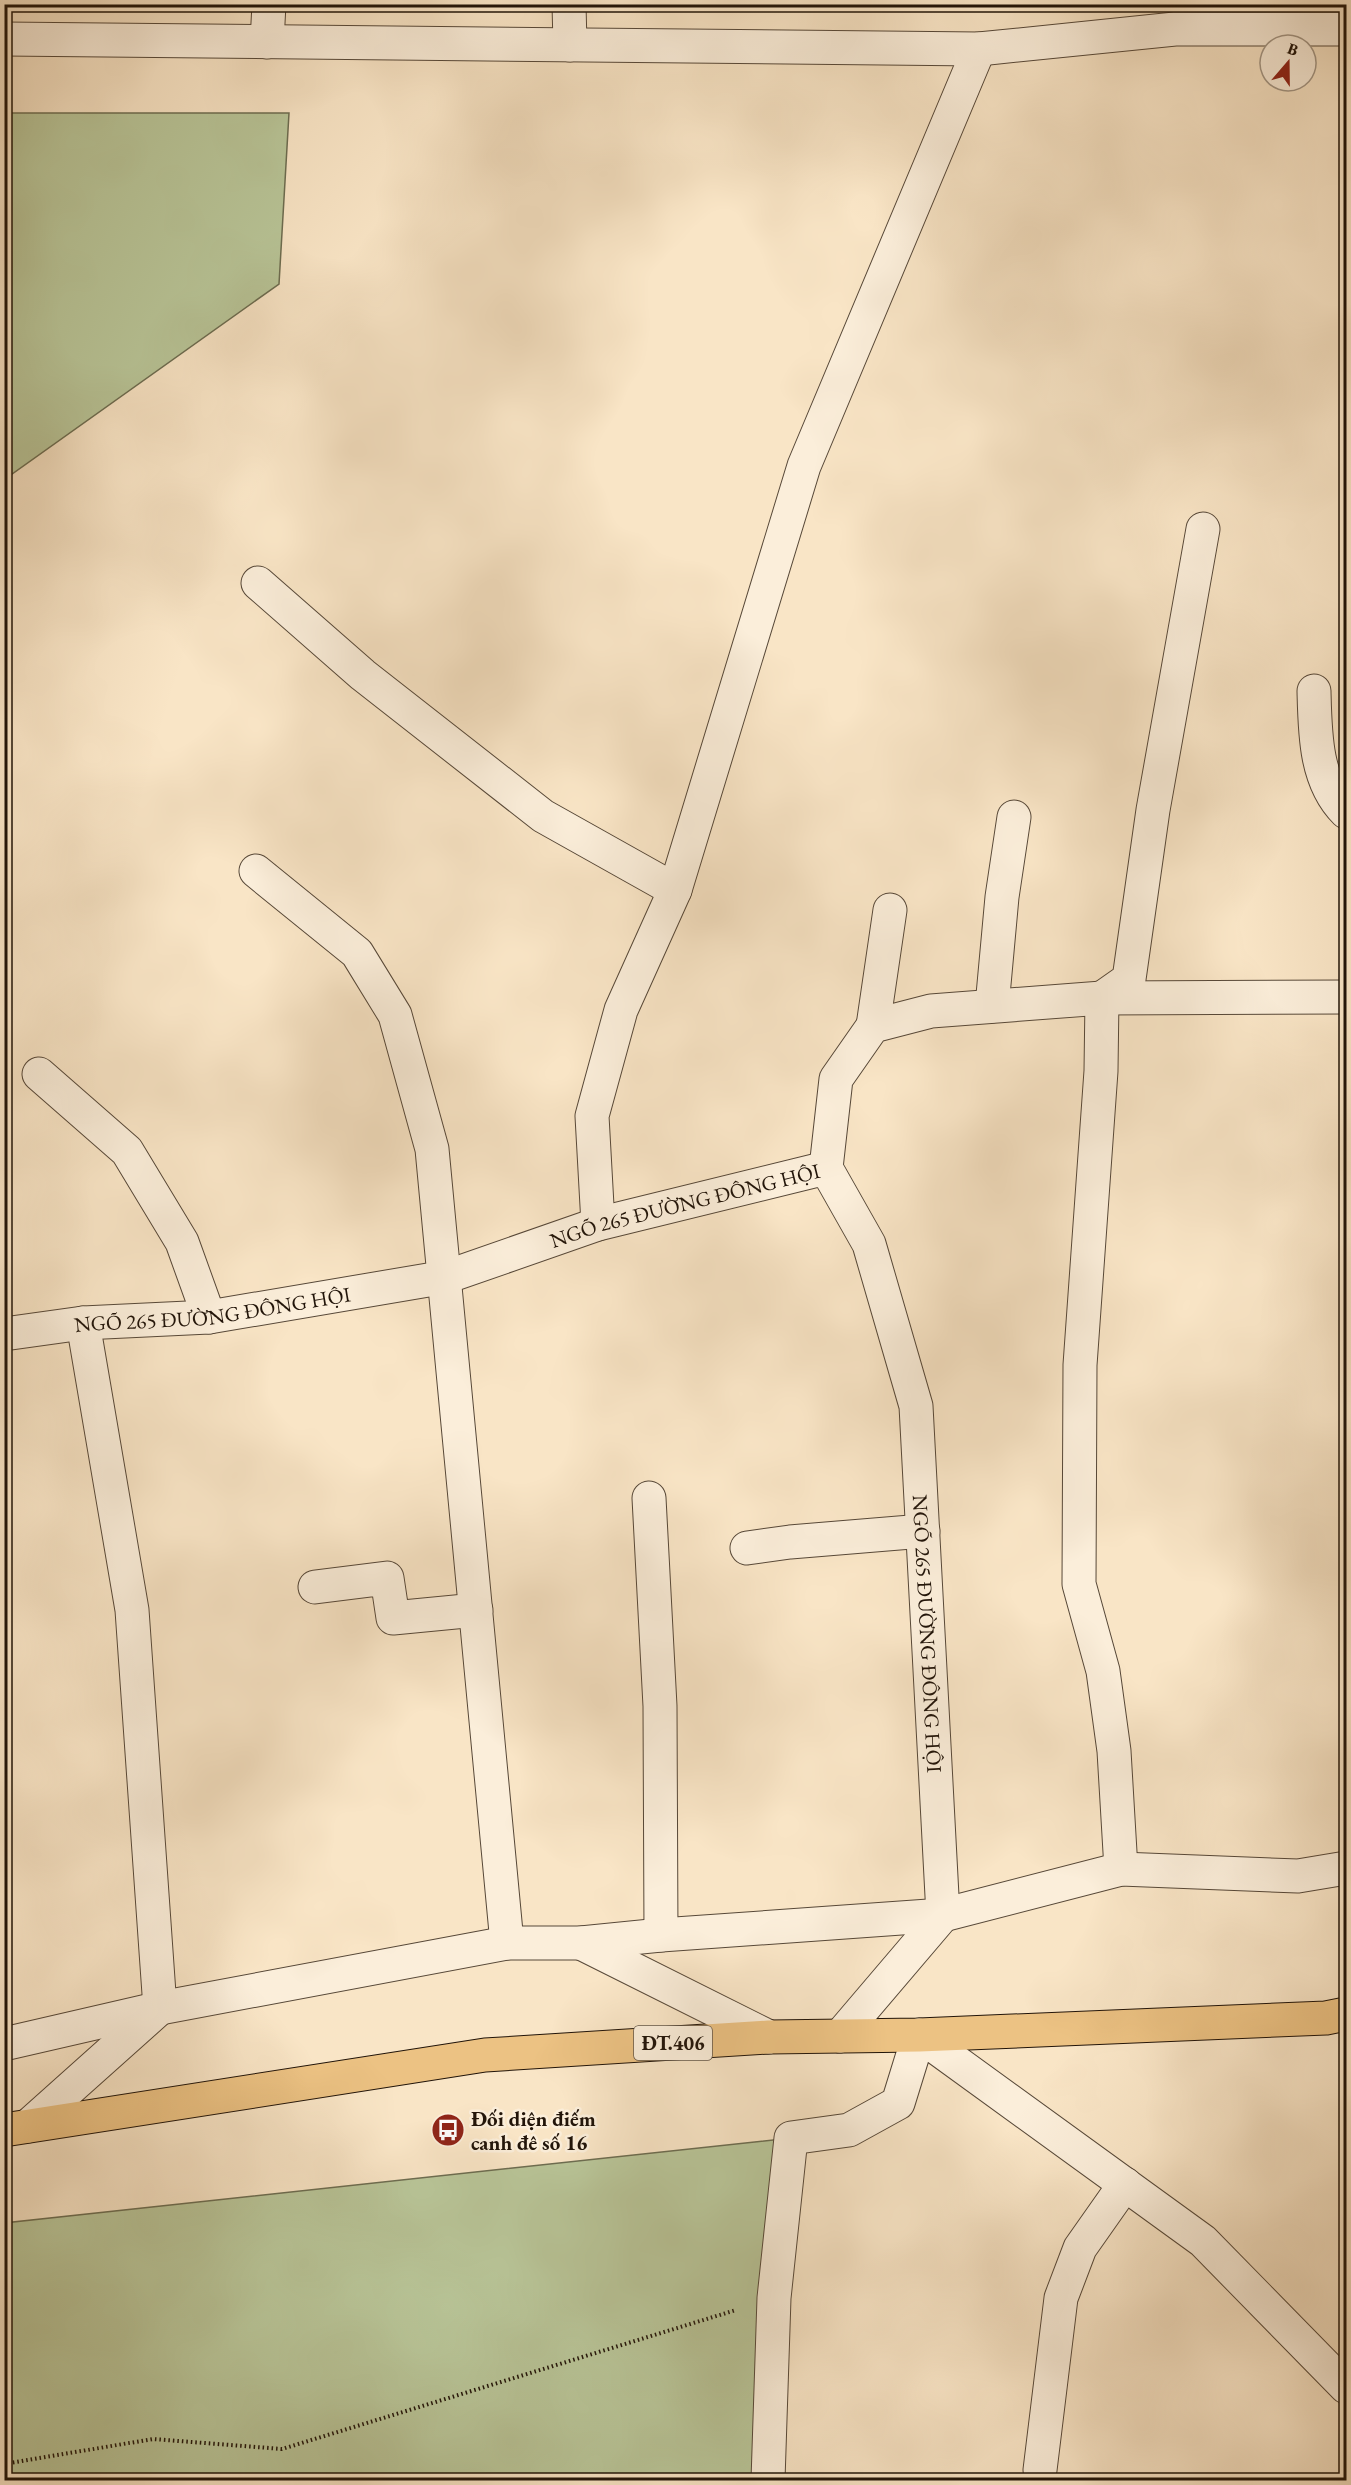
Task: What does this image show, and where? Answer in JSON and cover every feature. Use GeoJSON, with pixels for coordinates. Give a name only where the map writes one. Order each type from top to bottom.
{"type":"FeatureCollection","features":[{"type":"Feature","properties":{"kind":"main road","name":"ĐT.406"},"geometry":{"type":"LineString","coordinates":[[16,2128],[485,2055],[769,2037],[919,2035],[1326,2018],[1347,2014]]}},
{"type":"Feature","properties":{"kind":"street"},"geometry":{"type":"LineString","coordinates":[[267,42],[269,4]]}},
{"type":"Feature","properties":{"kind":"street"},"geometry":{"type":"LineString","coordinates":[[568,4],[570,45]]}},
{"type":"Feature","properties":{"kind":"street"},"geometry":{"type":"LineString","coordinates":[[4,39],[979,49],[1177,17],[1347,29]]}},
{"type":"Feature","properties":{"kind":"street"},"geometry":{"type":"LineString","coordinates":[[598,1224],[592,1116],[621,1010],[675,890],[804,466],[979,49]]}},
{"type":"Feature","properties":{"kind":"street"},"geometry":{"type":"LineString","coordinates":[[1102,998],[1130,979],[1153,810],[1203,529]]}},
{"type":"Feature","properties":{"kind":"street"},"geometry":{"type":"LineString","coordinates":[[258,583],[363,675],[543,816],[675,890]]}},
{"type":"Feature","properties":{"kind":"street"},"geometry":{"type":"LineString","coordinates":[[1314,692],[1316,742],[1324,777],[1338,804],[1347,812]]}},
{"type":"Feature","properties":{"kind":"street"},"geometry":{"type":"LineString","coordinates":[[992,1006],[1002,897],[1014,817]]}},
{"type":"Feature","properties":{"kind":"street"},"geometry":{"type":"LineString","coordinates":[[256,871],[357,953],[395,1015],[432,1149],[446,1277],[507,1943]]}},
{"type":"Feature","properties":{"kind":"street"},"geometry":{"type":"LineString","coordinates":[[826,1168],[836,1079],[873,1026],[890,910]]}},
{"type":"Feature","properties":{"kind":"street"},"geometry":{"type":"LineString","coordinates":[[873,1026],[931,1011],[1102,998],[1347,997]]}},
{"type":"Feature","properties":{"kind":"street"},"geometry":{"type":"LineString","coordinates":[[1102,998],[1101,1071],[1080,1365],[1079,1584],[1103,1671],[1114,1751],[1121,1869]]}},
{"type":"Feature","properties":{"kind":"street"},"geometry":{"type":"LineString","coordinates":[[39,1074],[127,1151],[182,1242],[209,1317]]}},
{"type":"Feature","properties":{"kind":"street","name":"NGÕ 265 ĐƯỜNG ĐÔNG HỘI"},"geometry":{"type":"LineString","coordinates":[[4,1334],[82,1323],[209,1317],[446,1277],[598,1224],[826,1168],[869,1244],[916,1406],[943,1915]]}},
{"type":"Feature","properties":{"kind":"street"},"geometry":{"type":"LineString","coordinates":[[82,1323],[132,1610],[160,2008]]}},
{"type":"Feature","properties":{"kind":"street"},"geometry":{"type":"LineString","coordinates":[[649,1498],[660,1706],[661,1935]]}},
{"type":"Feature","properties":{"kind":"street"},"geometry":{"type":"LineString","coordinates":[[747,1548],[789,1542],[923,1531]]}},
{"type":"Feature","properties":{"kind":"street"},"geometry":{"type":"LineString","coordinates":[[315,1587],[387,1578],[393,1618],[476,1610]]}},
{"type":"Feature","properties":{"kind":"street"},"geometry":{"type":"LineString","coordinates":[[4,2044],[160,2008],[507,1943],[581,1943],[661,1935],[943,1915],[1121,1869],[1298,1876],[1347,1868]]}},
{"type":"Feature","properties":{"kind":"street"},"geometry":{"type":"LineString","coordinates":[[840,2036],[943,1915]]}},
{"type":"Feature","properties":{"kind":"street"},"geometry":{"type":"LineString","coordinates":[[581,1943],[769,2037]]}},
{"type":"Feature","properties":{"kind":"street"},"geometry":{"type":"LineString","coordinates":[[16,2128],[160,2008]]}},
{"type":"Feature","properties":{"kind":"street"},"geometry":{"type":"LineString","coordinates":[[768,2481],[774,2298],[791,2138],[849,2130],[898,2103],[919,2035],[1203,2241],[1347,2387]]}},
{"type":"Feature","properties":{"kind":"street"},"geometry":{"type":"LineString","coordinates":[[1040,2470],[1061,2298],[1080,2248],[1125,2184]]}},
{"type":"Feature","properties":{"kind":"path"},"geometry":{"type":"LineString","coordinates":[[4,2464],[153,2439],[282,2449],[774,2298]]}},
{"type":"Feature","properties":{"kind":"green space"},"geometry":{"type":"Polygon","coordinates":[[[589,4],[786,4],[786,5],[589,10],[589,4]]]}},
{"type":"Feature","properties":{"kind":"green space"},"geometry":{"type":"Polygon","coordinates":[[[5,113],[289,113],[279,284],[5,479],[5,113]]]}},
{"type":"Feature","properties":{"kind":"green space"},"geometry":{"type":"Polygon","coordinates":[[[791,2138],[768,2480],[5,2480],[4,2223],[791,2138]]]}},
{"type":"Feature","properties":{"kind":"place","name":"Đối diện điếm canh đê số 16"},"geometry":{"type":"Point","coordinates":[448,2130]}}]}
